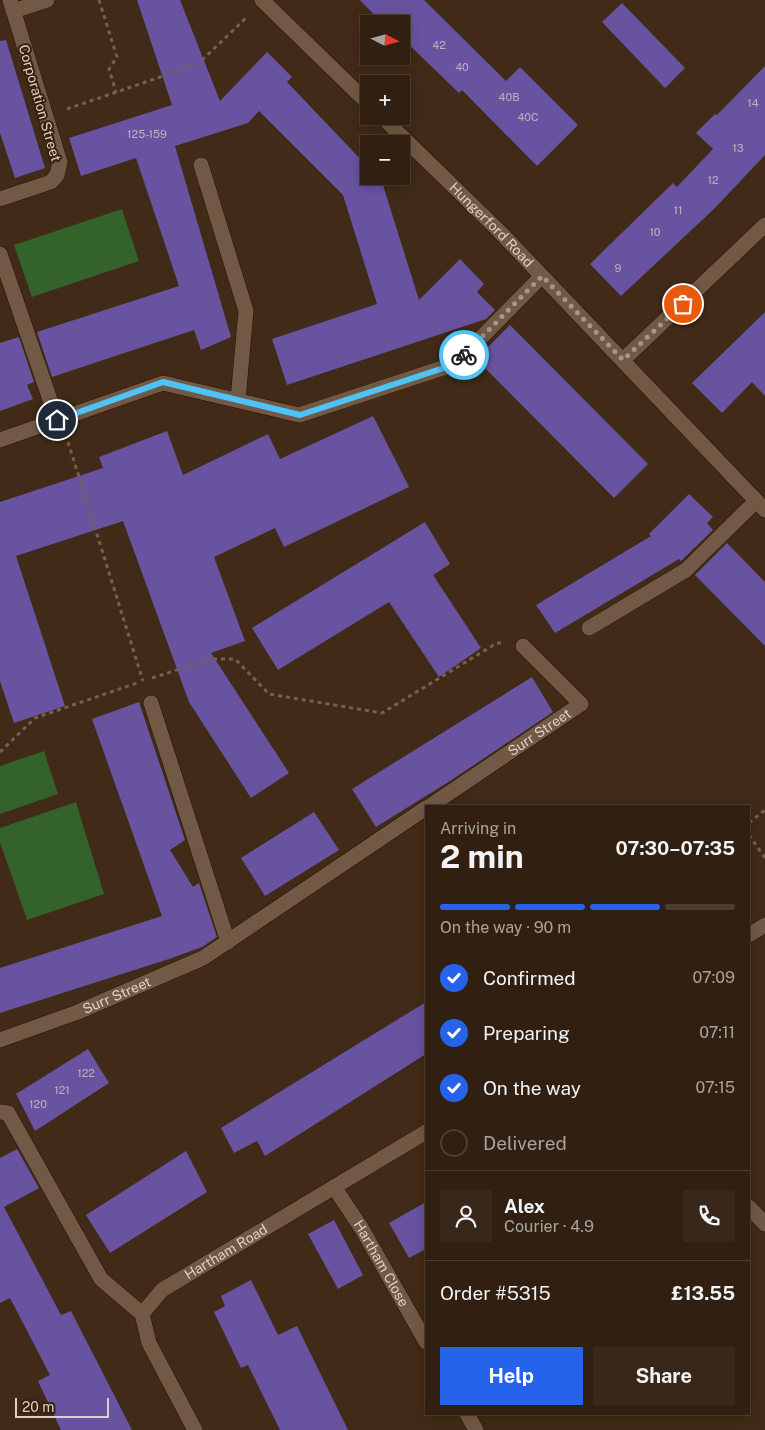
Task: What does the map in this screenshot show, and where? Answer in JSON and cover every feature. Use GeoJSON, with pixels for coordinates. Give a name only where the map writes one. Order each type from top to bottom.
{"type":"FeatureCollection","features":[{"type":"Feature","properties":{"kind":"street"},"geometry":{"type":"LineString","coordinates":[[12,5],[47,0]]}},
{"type":"Feature","properties":{"kind":"street"},"geometry":{"type":"LineString","coordinates":[[263,0],[360,95]]}},
{"type":"Feature","properties":{"kind":"street","name":"Corporation Street"},"geometry":{"type":"LineString","coordinates":[[0,198],[51,182],[57,175],[60,162],[12,5]]}},
{"type":"Feature","properties":{"kind":"street","name":"Hungerford Road"},"geometry":{"type":"LineString","coordinates":[[391,125],[500,231],[761,505]]}},
{"type":"Feature","properties":{"kind":"street"},"geometry":{"type":"LineString","coordinates":[[201,165],[246,311],[238,400]]}},
{"type":"Feature","properties":{"kind":"street"},"geometry":{"type":"LineString","coordinates":[[623,360],[765,225]]}},
{"type":"Feature","properties":{"kind":"street"},"geometry":{"type":"LineString","coordinates":[[0,254],[59,419]]}},
{"type":"Feature","properties":{"kind":"street"},"geometry":{"type":"LineString","coordinates":[[0,440],[163,382],[300,415],[456,364],[542,276]]}},
{"type":"Feature","properties":{"kind":"street"},"geometry":{"type":"LineString","coordinates":[[589,628],[686,570],[761,505]]}},
{"type":"Feature","properties":{"kind":"street","name":"Surr Street"},"geometry":{"type":"LineString","coordinates":[[431,805],[581,704],[523,646]]}},
{"type":"Feature","properties":{"kind":"street"},"geometry":{"type":"LineString","coordinates":[[151,703],[228,942]]}},
{"type":"Feature","properties":{"kind":"street","name":"Surr Street"},"geometry":{"type":"LineString","coordinates":[[0,1040],[78,1012],[204,958],[425,809]]}},
{"type":"Feature","properties":{"kind":"street"},"geometry":{"type":"LineString","coordinates":[[750,934],[765,924]]}},
{"type":"Feature","properties":{"kind":"street"},"geometry":{"type":"LineString","coordinates":[[0,1112],[8,1113],[101,1279],[142,1314],[149,1343],[195,1430]]}},
{"type":"Feature","properties":{"kind":"street","name":"Hartham Road"},"geometry":{"type":"LineString","coordinates":[[142,1314],[162,1290],[425,1133]]}},
{"type":"Feature","properties":{"kind":"street","name":"Hartham Close"},"geometry":{"type":"LineString","coordinates":[[334,1187],[362,1229],[425,1340]]}},
{"type":"Feature","properties":{"kind":"street"},"geometry":{"type":"LineString","coordinates":[[750,1208],[765,1224]]}},
{"type":"Feature","properties":{"kind":"street"},"geometry":{"type":"LineString","coordinates":[[468,1415],[476,1430]]}},
{"type":"Feature","properties":{"kind":"path"},"geometry":{"type":"LineString","coordinates":[[99,0],[118,57],[109,69],[116,92]]}},
{"type":"Feature","properties":{"kind":"path"},"geometry":{"type":"LineString","coordinates":[[60,112],[198,64],[263,0]]}},
{"type":"Feature","properties":{"kind":"path"},"geometry":{"type":"LineString","coordinates":[[59,419],[151,703]]}},
{"type":"Feature","properties":{"kind":"path"},"geometry":{"type":"LineString","coordinates":[[0,752],[35,718],[211,659],[235,659],[268,694],[382,713],[497,643],[523,646]]}},
{"type":"Feature","properties":{"kind":"path"},"geometry":{"type":"LineString","coordinates":[[750,821],[765,810]]}},
{"type":"Feature","properties":{"kind":"path"},"geometry":{"type":"LineString","coordinates":[[750,836],[765,858]]}},
{"type":"Feature","properties":{"kind":"green space"},"geometry":{"type":"Polygon","coordinates":[[[122,209],[139,261],[32,297],[14,245],[122,209]]]}},
{"type":"Feature","properties":{"kind":"green space"},"geometry":{"type":"Polygon","coordinates":[[[44,751],[58,794],[0,814],[0,766],[44,751]]]}},
{"type":"Feature","properties":{"kind":"green space"},"geometry":{"type":"Polygon","coordinates":[[[76,802],[104,894],[27,920],[0,842],[0,828],[76,802]]]}},
{"type":"Feature","properties":{"kind":"building"},"geometry":{"type":"Polygon","coordinates":[[[137,0],[180,0],[220,101],[267,52],[292,77],[287,82],[360,159],[360,185],[383,185],[419,300],[460,259],[484,284],[477,292],[495,310],[486,319],[287,385],[272,339],[377,304],[343,195],[259,111],[248,123],[175,146],[231,337],[201,350],[194,330],[52,377],[37,332],[179,286],[136,158],[81,176],[69,138],[172,105],[137,0]]]}},
{"type":"Feature","properties":{"kind":"building"},"geometry":{"type":"Polygon","coordinates":[[[360,0],[424,0],[506,81],[520,67],[578,125],[537,166],[462,90],[459,93],[410,46],[410,15],[374,15],[360,0]]]}},
{"type":"Feature","properties":{"kind":"building"},"geometry":{"type":"Polygon","coordinates":[[[622,3],[685,68],[665,88],[602,22],[622,3]]]}},
{"type":"Feature","properties":{"kind":"building"},"geometry":{"type":"Polygon","coordinates":[[[6,40],[45,168],[15,178],[0,133],[0,41],[6,40]]]}},
{"type":"Feature","properties":{"kind":"building"},"geometry":{"type":"Polygon","coordinates":[[[765,66],[765,155],[715,208],[621,296],[590,264],[673,183],[677,187],[713,149],[696,133],[715,114],[717,115],[765,66]]]}},
{"type":"Feature","properties":{"kind":"building"},"geometry":{"type":"Polygon","coordinates":[[[765,312],[765,396],[752,382],[722,413],[692,383],[765,312]]]}},
{"type":"Feature","properties":{"kind":"building"},"geometry":{"type":"Polygon","coordinates":[[[510,325],[648,464],[614,498],[476,359],[510,325]]]}},
{"type":"Feature","properties":{"kind":"building"},"geometry":{"type":"Polygon","coordinates":[[[19,337],[34,382],[27,385],[33,399],[0,411],[0,343],[19,337]]]}},
{"type":"Feature","properties":{"kind":"building"},"geometry":{"type":"Polygon","coordinates":[[[373,416],[409,487],[284,547],[275,528],[214,557],[245,641],[211,653],[289,773],[251,798],[189,702],[123,521],[16,556],[65,706],[14,723],[0,681],[0,502],[103,468],[99,457],[167,431],[183,475],[268,434],[280,459],[373,416]]]}},
{"type":"Feature","properties":{"kind":"building"},"geometry":{"type":"Polygon","coordinates":[[[689,494],[713,517],[707,523],[713,530],[681,561],[679,559],[555,633],[536,605],[651,536],[649,534],[689,494]]]}},
{"type":"Feature","properties":{"kind":"building"},"geometry":{"type":"Polygon","coordinates":[[[425,522],[450,564],[433,575],[481,648],[439,677],[389,602],[278,670],[252,628],[425,522]]]}},
{"type":"Feature","properties":{"kind":"building"},"geometry":{"type":"Polygon","coordinates":[[[727,543],[765,582],[765,646],[695,575],[727,543]]]}},
{"type":"Feature","properties":{"kind":"building"},"geometry":{"type":"Polygon","coordinates":[[[532,677],[553,712],[450,781],[376,827],[352,789],[532,677]]]}},
{"type":"Feature","properties":{"kind":"building"},"geometry":{"type":"Polygon","coordinates":[[[139,702],[185,840],[170,850],[193,887],[199,883],[217,937],[202,947],[169,959],[0,1013],[0,968],[162,916],[92,719],[139,702]]]}},
{"type":"Feature","properties":{"kind":"building"},"geometry":{"type":"Polygon","coordinates":[[[314,812],[339,850],[265,896],[241,858],[314,812]]]}},
{"type":"Feature","properties":{"kind":"building"},"geometry":{"type":"Polygon","coordinates":[[[425,1003],[425,1055],[265,1156],[257,1141],[234,1153],[221,1128],[425,1003]]]}},
{"type":"Feature","properties":{"kind":"building"},"geometry":{"type":"Polygon","coordinates":[[[88,1049],[109,1083],[35,1131],[16,1094],[88,1049]]]}},
{"type":"Feature","properties":{"kind":"building"},"geometry":{"type":"Polygon","coordinates":[[[17,1149],[39,1188],[4,1207],[61,1315],[71,1311],[132,1430],[61,1430],[38,1381],[50,1375],[10,1298],[0,1303],[0,1158],[17,1149]]]}},
{"type":"Feature","properties":{"kind":"building"},"geometry":{"type":"Polygon","coordinates":[[[186,1151],[207,1192],[110,1253],[86,1215],[186,1151]]]}},
{"type":"Feature","properties":{"kind":"building"},"geometry":{"type":"Polygon","coordinates":[[[425,1203],[425,1250],[409,1258],[389,1223],[425,1203]]]}},
{"type":"Feature","properties":{"kind":"building"},"geometry":{"type":"Polygon","coordinates":[[[334,1220],[363,1275],[338,1289],[308,1234],[334,1220]]]}},
{"type":"Feature","properties":{"kind":"building"},"geometry":{"type":"Polygon","coordinates":[[[251,1280],[278,1335],[297,1326],[348,1430],[280,1430],[248,1365],[241,1368],[214,1312],[225,1306],[221,1296],[251,1280]]]}},
{"type":"Feature","properties":{"kind":"way so far"},"geometry":{"type":"LineString","coordinates":[[464,355],[542,276],[623,360],[683,304]]}},
{"type":"Feature","properties":{"kind":"route"},"geometry":{"type":"LineString","coordinates":[[57,420],[163,382],[300,415],[456,364],[464,355]]}}]}
